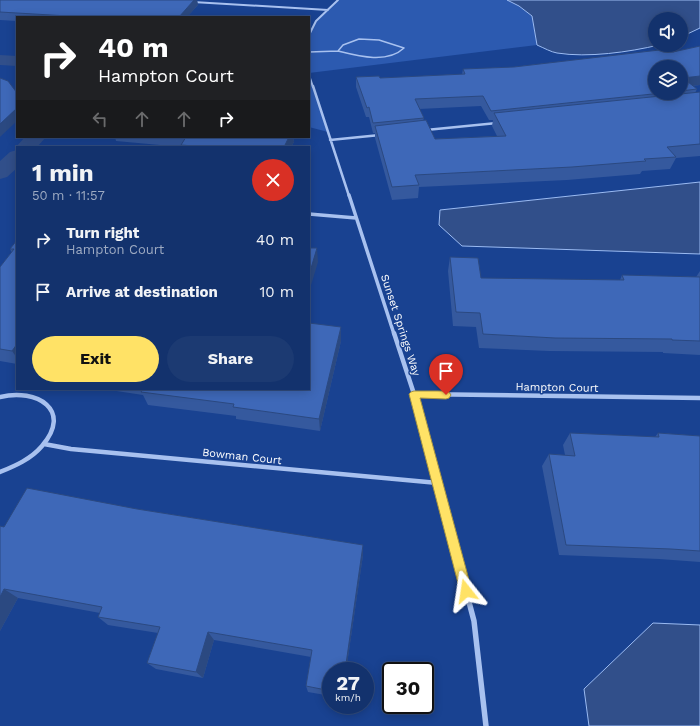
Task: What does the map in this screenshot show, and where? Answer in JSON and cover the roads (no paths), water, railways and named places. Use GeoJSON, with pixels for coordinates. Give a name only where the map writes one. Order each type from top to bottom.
{"type":"FeatureCollection","features":[{"type":"Feature","properties":{"kind":"street"},"geometry":{"type":"LineString","coordinates":[[310,33],[316,21],[338,0]]}},
{"type":"Feature","properties":{"kind":"street"},"geometry":{"type":"LineString","coordinates":[[188,2],[328,10]]}},
{"type":"Feature","properties":{"kind":"street","name":"Sunset Springs Way"},"geometry":{"type":"LineString","coordinates":[[310,78],[414,394],[474,622],[486,726]]}},
{"type":"Feature","properties":{"kind":"street"},"geometry":{"type":"LineString","coordinates":[[425,130],[503,122]]}},
{"type":"Feature","properties":{"kind":"street"},"geometry":{"type":"LineString","coordinates":[[330,140],[385,134]]}},
{"type":"Feature","properties":{"kind":"street"},"geometry":{"type":"LineString","coordinates":[[310,214],[356,218]]}},
{"type":"Feature","properties":{"kind":"street"},"geometry":{"type":"LineString","coordinates":[[0,397],[19,394],[33,395],[44,400],[51,408],[53,419],[51,431],[44,444],[31,457],[14,468],[0,472]]}},
{"type":"Feature","properties":{"kind":"street","name":"Hampton Court"},"geometry":{"type":"LineString","coordinates":[[414,394],[700,398]]}},
{"type":"Feature","properties":{"kind":"street","name":"Bowman Court"},"geometry":{"type":"LineString","coordinates":[[44,444],[79,450],[438,483]]}},
{"type":"Feature","properties":{"kind":"lane"},"geometry":{"type":"LineString","coordinates":[[310,52],[338,51],[355,55],[381,56],[394,54],[403,50],[404,48],[385,40],[362,39],[345,44],[338,51]]}},
{"type":"Feature","properties":{"kind":"waterway"},"geometry":{"type":"LineString","coordinates":[[0,60],[16,61]]}},
{"type":"Feature","properties":{"kind":"waterway"},"geometry":{"type":"LineString","coordinates":[[27,146],[35,138]]}},
{"type":"Feature","properties":{"kind":"waterway"},"geometry":{"type":"LineString","coordinates":[[0,173],[16,157]]}}]}
